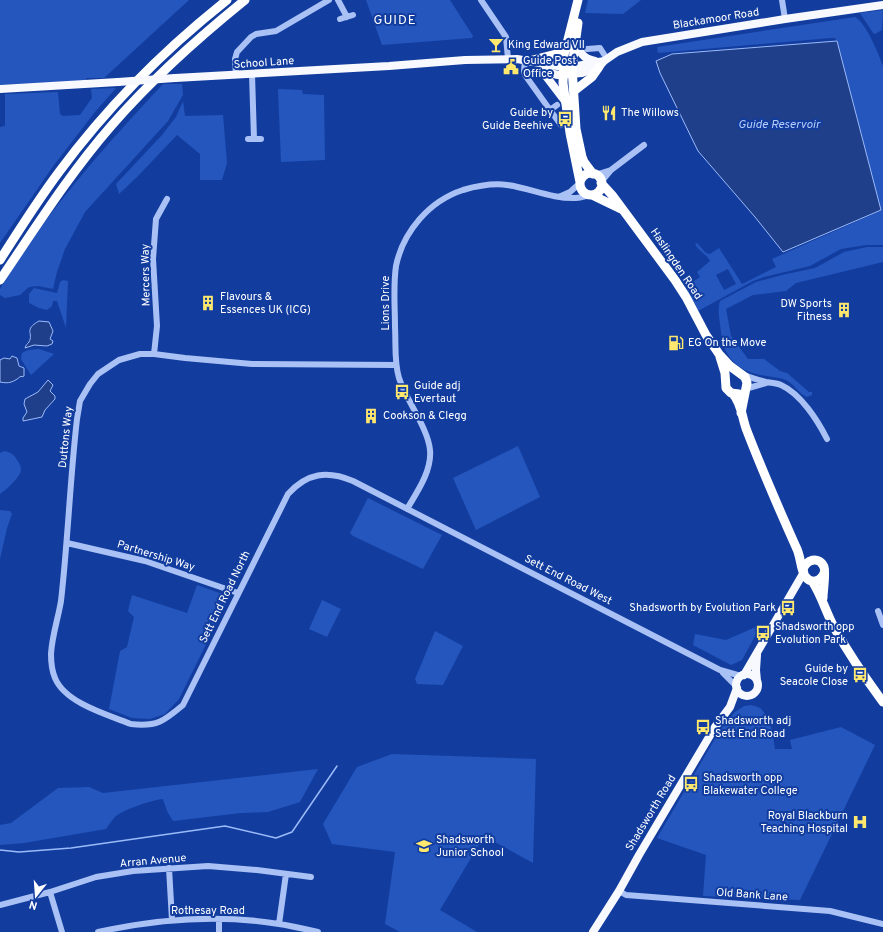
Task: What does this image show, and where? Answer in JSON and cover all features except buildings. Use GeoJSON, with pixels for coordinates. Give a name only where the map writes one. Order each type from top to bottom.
{"type":"FeatureCollection","features":[{"type":"Feature","properties":{"kind":"highway"},"geometry":{"type":"LineString","coordinates":[[0,260],[59,172],[106,114],[162,56],[227,0]]}},
{"type":"Feature","properties":{"kind":"highway"},"geometry":{"type":"LineString","coordinates":[[0,280],[72,175],[112,125],[175,61],[232,10],[246,0]]}},
{"type":"Feature","properties":{"kind":"highway"},"geometry":{"type":"LineString","coordinates":[[578,0],[563,59],[568,71],[574,91],[576,129],[580,151],[584,162],[594,174],[599,177],[601,183],[599,192],[591,195],[583,192],[580,183],[561,103],[568,71],[576,36],[583,0]]}},
{"type":"Feature","properties":{"kind":"highway"},"geometry":{"type":"LineString","coordinates":[[527,60],[556,54],[566,47]]}},
{"type":"Feature","properties":{"kind":"highway"},"geometry":{"type":"LineString","coordinates":[[574,91],[592,77],[602,62]]}},
{"type":"Feature","properties":{"kind":"highway"},"geometry":{"type":"LineString","coordinates":[[580,183],[585,175],[594,174]]}},
{"type":"Feature","properties":{"kind":"highway","name":"Haslingden Road"},"geometry":{"type":"LineString","coordinates":[[601,183],[679,285],[706,335],[719,354],[741,374]]}},
{"type":"Feature","properties":{"kind":"highway","name":"Haslingden Road"},"geometry":{"type":"LineString","coordinates":[[591,195],[623,210]]}},
{"type":"Feature","properties":{"kind":"highway","name":"Haslingden Road"},"geometry":{"type":"LineString","coordinates":[[719,354],[726,380]]}},
{"type":"Feature","properties":{"kind":"highway"},"geometry":{"type":"LineString","coordinates":[[741,413],[747,383],[745,377],[741,374],[733,373],[726,380],[726,388],[738,401],[741,413],[744,425],[797,548],[806,578],[812,581],[823,600],[835,628],[883,702]]}},
{"type":"Feature","properties":{"kind":"highway"},"geometry":{"type":"LineString","coordinates":[[733,394],[740,394],[745,390]]}},
{"type":"Feature","properties":{"kind":"highway"},"geometry":{"type":"LineString","coordinates":[[797,548],[813,560],[822,564],[825,570],[823,600]]}},
{"type":"Feature","properties":{"kind":"highway"},"geometry":{"type":"LineString","coordinates":[[803,571],[805,565],[813,560]]}},
{"type":"Feature","properties":{"kind":"highway"},"geometry":{"type":"LineString","coordinates":[[812,581],[821,579],[824,573]]}},
{"type":"Feature","properties":{"kind":"main road","name":"Blackamoor Road"},"geometry":{"type":"LineString","coordinates":[[568,71],[585,73],[628,47],[642,42],[785,19],[883,6]]}},
{"type":"Feature","properties":{"kind":"main road"},"geometry":{"type":"LineString","coordinates":[[576,36],[583,56],[589,60],[602,62]]}},
{"type":"Feature","properties":{"kind":"main road","name":"School Lane"},"geometry":{"type":"LineString","coordinates":[[0,89],[175,78],[236,76],[465,60],[527,60],[568,71]]}},
{"type":"Feature","properties":{"kind":"main road"},"geometry":{"type":"LineString","coordinates":[[527,60],[542,71],[561,103]]}},
{"type":"Feature","properties":{"kind":"main road"},"geometry":{"type":"LineString","coordinates":[[542,71],[568,71]]}},
{"type":"Feature","properties":{"kind":"main road","name":"Shadsworth Road"},"geometry":{"type":"LineString","coordinates":[[593,932],[619,891],[638,855],[715,728],[730,707],[737,682],[757,654],[778,615],[793,592],[803,571]]}},
{"type":"Feature","properties":{"kind":"main road","name":"Shadsworth Road"},"geometry":{"type":"LineString","coordinates":[[793,592],[812,581]]}},
{"type":"Feature","properties":{"kind":"main road","name":"Shadsworth Road"},"geometry":{"type":"LineString","coordinates":[[730,707],[752,695],[756,690],[757,654]]}},
{"type":"Feature","properties":{"kind":"main road"},"geometry":{"type":"LineString","coordinates":[[742,675],[747,674],[753,676],[757,681]]}},
{"type":"Feature","properties":{"kind":"main road"},"geometry":{"type":"LineString","coordinates":[[736,687],[741,694],[748,696]]}},
{"type":"Feature","properties":{"kind":"street"},"geometry":{"type":"LineString","coordinates":[[236,76],[237,52],[251,37],[256,34],[276,30],[329,0]]}},
{"type":"Feature","properties":{"kind":"street"},"geometry":{"type":"LineString","coordinates":[[338,0],[350,16],[340,19]]}},
{"type":"Feature","properties":{"kind":"street"},"geometry":{"type":"LineString","coordinates":[[481,0],[506,37],[508,59]]}},
{"type":"Feature","properties":{"kind":"street"},"geometry":{"type":"LineString","coordinates":[[782,0],[785,19]]}},
{"type":"Feature","properties":{"kind":"street"},"geometry":{"type":"LineString","coordinates":[[587,49],[603,47],[602,62]]}},
{"type":"Feature","properties":{"kind":"street"},"geometry":{"type":"LineString","coordinates":[[527,60],[524,71],[525,75],[561,125]]}},
{"type":"Feature","properties":{"kind":"street"},"geometry":{"type":"LineString","coordinates":[[252,74],[255,139]]}},
{"type":"Feature","properties":{"kind":"street"},"geometry":{"type":"LineString","coordinates":[[550,110],[561,103]]}},
{"type":"Feature","properties":{"kind":"street"},"geometry":{"type":"LineString","coordinates":[[601,183],[611,170],[644,146]]}},
{"type":"Feature","properties":{"kind":"street"},"geometry":{"type":"LineString","coordinates":[[594,174],[611,170]]}},
{"type":"Feature","properties":{"kind":"street"},"geometry":{"type":"LineString","coordinates":[[560,197],[570,192],[580,183]]}},
{"type":"Feature","properties":{"kind":"street","name":"Lions Drive"},"geometry":{"type":"LineString","coordinates":[[407,508],[423,481],[428,465],[430,451],[427,438],[399,379],[396,365],[394,287],[396,267],[409,233],[418,219],[445,198],[461,191],[484,185],[506,185],[560,197],[576,198],[591,195]]}},
{"type":"Feature","properties":{"kind":"street","name":"Mercers Way"},"geometry":{"type":"LineString","coordinates":[[154,354],[157,326],[153,259],[156,218],[167,199]]}},
{"type":"Feature","properties":{"kind":"street","name":"Duttons Way"},"geometry":{"type":"LineString","coordinates":[[61,688],[55,678],[51,665],[51,653],[60,602],[67,543],[75,438],[80,401],[90,384],[103,370],[119,360],[140,354],[154,354],[252,364],[396,365]]}},
{"type":"Feature","properties":{"kind":"street"},"geometry":{"type":"LineString","coordinates":[[741,374],[782,386],[795,394],[819,425],[827,439]]}},
{"type":"Feature","properties":{"kind":"street"},"geometry":{"type":"LineString","coordinates":[[745,390],[768,382]]}},
{"type":"Feature","properties":{"kind":"street","name":"Sett End Road North"},"geometry":{"type":"LineString","coordinates":[[61,688],[73,700],[131,724],[141,726],[159,723],[183,705],[288,494],[296,485],[306,479],[328,474],[340,476],[407,508]]}},
{"type":"Feature","properties":{"kind":"street","name":"Sett End Road West"},"geometry":{"type":"LineString","coordinates":[[407,508],[720,670],[742,675]]}},
{"type":"Feature","properties":{"kind":"street","name":"Partnership Way"},"geometry":{"type":"LineString","coordinates":[[67,543],[145,561],[238,593]]}},
{"type":"Feature","properties":{"kind":"street"},"geometry":{"type":"LineString","coordinates":[[878,610],[883,626]]}},
{"type":"Feature","properties":{"kind":"street","name":"Sett End Road West"},"geometry":{"type":"LineString","coordinates":[[720,670],[736,687]]}},
{"type":"Feature","properties":{"kind":"street","name":"Arran Avenue"},"geometry":{"type":"LineString","coordinates":[[0,905],[50,892],[96,877],[133,871],[208,866],[257,870],[311,877]]}},
{"type":"Feature","properties":{"kind":"street"},"geometry":{"type":"LineString","coordinates":[[169,868],[172,920]]}},
{"type":"Feature","properties":{"kind":"street"},"geometry":{"type":"LineString","coordinates":[[279,924],[286,874]]}},
{"type":"Feature","properties":{"kind":"street","name":"Old Bank Lane"},"geometry":{"type":"LineString","coordinates":[[619,891],[626,895],[830,911],[883,924]]}},
{"type":"Feature","properties":{"kind":"street"},"geometry":{"type":"LineString","coordinates":[[50,892],[62,932]]}},
{"type":"Feature","properties":{"kind":"street"},"geometry":{"type":"LineString","coordinates":[[218,932],[219,919]]}},
{"type":"Feature","properties":{"kind":"street","name":"Rothesay Road"},"geometry":{"type":"LineString","coordinates":[[98,932],[119,930],[172,920],[219,919],[279,924],[318,932]]}},
{"type":"Feature","properties":{"kind":"shaded area"},"geometry":{"type":"Polygon","coordinates":[[[0,0],[189,0],[104,78],[86,78],[86,80],[0,85],[0,0]]]}},
{"type":"Feature","properties":{"kind":"shaded area"},"geometry":{"type":"Polygon","coordinates":[[[366,0],[450,0],[473,36],[472,38],[382,45],[366,0]]]}},
{"type":"Feature","properties":{"kind":"shaded area"},"geometry":{"type":"Polygon","coordinates":[[[588,0],[641,0],[623,14],[585,13],[588,0]]]}},
{"type":"Feature","properties":{"kind":"shaded area"},"geometry":{"type":"Polygon","coordinates":[[[883,10],[882,30],[875,34],[860,13],[883,10]]]}},
{"type":"Feature","properties":{"kind":"shaded area"},"geometry":{"type":"Polygon","coordinates":[[[855,17],[864,26],[872,39],[883,66],[883,245],[866,245],[841,249],[810,266],[753,281],[698,311],[685,287],[700,277],[697,272],[710,261],[695,244],[697,243],[706,253],[710,254],[719,248],[742,284],[776,267],[772,259],[881,210],[835,38],[658,53],[657,47],[855,17]],[[728,269],[716,275],[724,290],[736,284],[728,269]]]}},
{"type":"Feature","properties":{"kind":"shaded area"},"geometry":{"type":"Polygon","coordinates":[[[163,84],[182,84],[183,95],[168,121],[85,212],[65,249],[53,289],[38,286],[29,287],[20,295],[5,298],[0,295],[0,289],[28,245],[59,203],[110,142],[163,84]]]}},
{"type":"Feature","properties":{"kind":"shaded area"},"geometry":{"type":"Polygon","coordinates":[[[116,88],[95,112],[54,165],[0,243],[0,127],[5,126],[5,94],[58,92],[60,114],[63,116],[80,115],[92,98],[91,89],[116,88]]]}},
{"type":"Feature","properties":{"kind":"shaded area"},"geometry":{"type":"Polygon","coordinates":[[[278,89],[302,90],[303,94],[324,95],[325,160],[281,162],[278,89]]]}},
{"type":"Feature","properties":{"kind":"shaded area"},"geometry":{"type":"Polygon","coordinates":[[[183,101],[185,116],[223,115],[227,163],[222,180],[200,180],[200,154],[177,135],[119,194],[116,184],[162,135],[176,117],[183,101]]]}},
{"type":"Feature","properties":{"kind":"shaded area"},"geometry":{"type":"Polygon","coordinates":[[[867,247],[883,247],[883,262],[796,283],[786,291],[753,295],[726,309],[731,336],[748,359],[764,359],[780,371],[787,373],[809,392],[812,392],[812,395],[807,397],[801,394],[786,380],[764,376],[745,370],[738,366],[728,355],[722,341],[719,312],[720,301],[756,282],[815,268],[844,252],[867,247]]]}},
{"type":"Feature","properties":{"kind":"shaded area"},"geometry":{"type":"Polygon","coordinates":[[[63,280],[68,281],[66,328],[57,301],[53,301],[52,306],[47,310],[29,303],[29,294],[34,288],[57,293],[60,282],[63,280]]]}},
{"type":"Feature","properties":{"kind":"shaded area"},"geometry":{"type":"Polygon","coordinates":[[[39,349],[54,354],[31,375],[21,359],[22,353],[28,350],[39,349]]]}},
{"type":"Feature","properties":{"kind":"shaded area"},"geometry":{"type":"Polygon","coordinates":[[[518,446],[540,497],[476,530],[453,478],[518,446]]]}},
{"type":"Feature","properties":{"kind":"shaded area"},"geometry":{"type":"Polygon","coordinates":[[[5,451],[15,456],[21,469],[19,476],[0,494],[0,453],[5,451]]]}},
{"type":"Feature","properties":{"kind":"shaded area"},"geometry":{"type":"Polygon","coordinates":[[[368,498],[442,535],[423,569],[353,536],[350,533],[368,498]]]}},
{"type":"Feature","properties":{"kind":"shaded area"},"geometry":{"type":"Polygon","coordinates":[[[0,510],[10,511],[12,514],[7,528],[0,559],[0,510]]]}},
{"type":"Feature","properties":{"kind":"shaded area"},"geometry":{"type":"Polygon","coordinates":[[[197,585],[225,595],[227,602],[179,699],[165,714],[150,719],[132,718],[109,709],[120,651],[127,647],[134,617],[128,611],[132,595],[187,613],[197,585]]]}},
{"type":"Feature","properties":{"kind":"shaded area"},"geometry":{"type":"Polygon","coordinates":[[[322,600],[341,609],[327,637],[309,629],[322,600]]]}},
{"type":"Feature","properties":{"kind":"shaded area"},"geometry":{"type":"Polygon","coordinates":[[[758,626],[760,627],[742,660],[731,665],[693,645],[695,634],[726,640],[758,626]]]}},
{"type":"Feature","properties":{"kind":"shaded area"},"geometry":{"type":"Polygon","coordinates":[[[435,631],[463,646],[443,685],[417,684],[415,679],[435,631]]]}},
{"type":"Feature","properties":{"kind":"shaded area"},"geometry":{"type":"Polygon","coordinates":[[[751,705],[761,709],[768,719],[772,729],[775,749],[792,749],[790,740],[841,727],[875,745],[800,900],[703,896],[706,855],[657,838],[720,730],[735,712],[744,706],[751,705]]]}},
{"type":"Feature","properties":{"kind":"shaded area","name":"Shadsworth Junior School"},"geometry":{"type":"Polygon","coordinates":[[[392,754],[536,759],[533,863],[484,836],[440,910],[477,932],[400,932],[385,924],[395,852],[332,844],[323,824],[357,767],[392,754]]]}},
{"type":"Feature","properties":{"kind":"shaded area"},"geometry":{"type":"Polygon","coordinates":[[[318,769],[300,802],[268,812],[241,813],[173,821],[167,811],[163,799],[145,803],[123,812],[114,818],[106,829],[24,843],[0,845],[0,825],[11,823],[58,788],[89,787],[103,793],[318,769]]]}},
{"type":"Feature","properties":{"kind":"water","name":"Guide Reservoir"},"geometry":{"type":"Polygon","coordinates":[[[837,41],[881,210],[783,252],[698,151],[660,73],[656,61],[672,54],[837,41]]]}},
{"type":"Feature","properties":{"kind":"water"},"geometry":{"type":"Polygon","coordinates":[[[39,321],[49,322],[53,331],[50,339],[53,341],[52,344],[47,346],[34,345],[25,348],[30,339],[31,327],[39,321]]]}},
{"type":"Feature","properties":{"kind":"water"},"geometry":{"type":"Polygon","coordinates":[[[12,356],[17,358],[19,366],[24,368],[24,376],[21,376],[11,382],[0,382],[0,360],[4,358],[10,359],[12,356]]]}},
{"type":"Feature","properties":{"kind":"water"},"geometry":{"type":"Polygon","coordinates":[[[48,380],[53,385],[50,391],[55,396],[55,399],[45,410],[42,417],[23,421],[23,418],[27,412],[24,404],[25,399],[38,392],[48,380]]]}},
{"type":"Feature","properties":{"kind":"waterway"},"geometry":{"type":"LineString","coordinates":[[0,850],[19,852],[71,848],[225,826],[276,838],[292,832],[337,766]]}},
{"type":"Feature","properties":{"kind":"place","name":"King Edward VII"},"geometry":{"type":"Point","coordinates":[496,45]}},
{"type":"Feature","properties":{"kind":"place","name":"Guide Post Office"},"geometry":{"type":"Point","coordinates":[511,67]}},
{"type":"Feature","properties":{"kind":"place","name":"The Willows"},"geometry":{"type":"Point","coordinates":[609,113]}},
{"type":"Feature","properties":{"kind":"place","name":"Guide by Guide Beehive"},"geometry":{"type":"Point","coordinates":[565,119]}},
{"type":"Feature","properties":{"kind":"place","name":"Flavours & Essences UK (ICG)"},"geometry":{"type":"Point","coordinates":[208,303]}},
{"type":"Feature","properties":{"kind":"place","name":"DW Sports Fitness"},"geometry":{"type":"Point","coordinates":[844,310]}},
{"type":"Feature","properties":{"kind":"place","name":"EG On the Move"},"geometry":{"type":"Point","coordinates":[676,343]}},
{"type":"Feature","properties":{"kind":"place","name":"Guide adj Evertaut"},"geometry":{"type":"Point","coordinates":[402,392]}},
{"type":"Feature","properties":{"kind":"place","name":"Cookson & Clegg"},"geometry":{"type":"Point","coordinates":[371,416]}},
{"type":"Feature","properties":{"kind":"place","name":"Shadsworth by Evolution Park"},"geometry":{"type":"Point","coordinates":[788,608]}},
{"type":"Feature","properties":{"kind":"place","name":"Shadsworth opp Evolution Park"},"geometry":{"type":"Point","coordinates":[763,633]}},
{"type":"Feature","properties":{"kind":"place","name":"Guide by Seacole Close"},"geometry":{"type":"Point","coordinates":[860,675]}},
{"type":"Feature","properties":{"kind":"place","name":"Shadsworth adj Sett End Road"},"geometry":{"type":"Point","coordinates":[703,727]}},
{"type":"Feature","properties":{"kind":"place","name":"Shadsworth opp Blakewater College"},"geometry":{"type":"Point","coordinates":[691,784]}},
{"type":"Feature","properties":{"kind":"place","name":"Royal Blackburn Teaching Hospital"},"geometry":{"type":"Point","coordinates":[860,822]}},
{"type":"Feature","properties":{"kind":"place","name":"Shadsworth Junior School"},"geometry":{"type":"Point","coordinates":[424,846]}},
{"type":"Feature","properties":{"kind":"district","name":"GUIDE"},"geometry":{"type":"Point","coordinates":[395,21]}}]}
